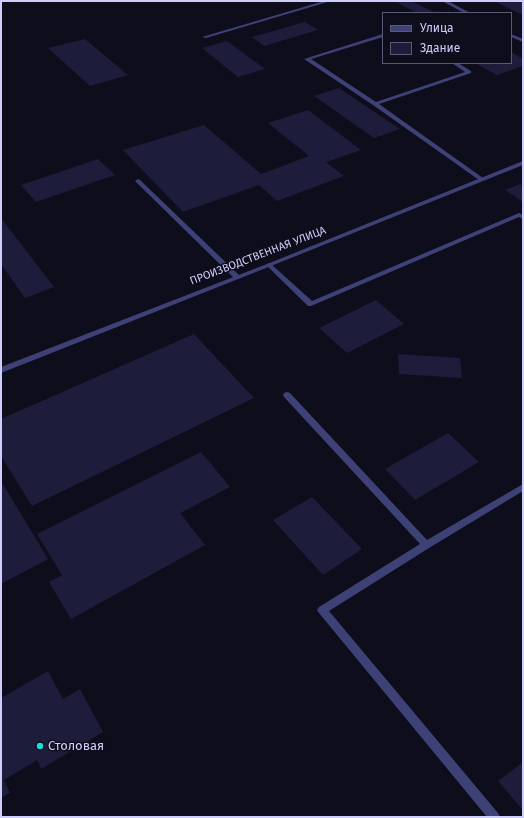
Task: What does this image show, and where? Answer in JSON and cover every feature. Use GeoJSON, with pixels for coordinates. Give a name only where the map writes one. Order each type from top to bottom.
{"type":"FeatureCollection","features":[{"type":"Feature","properties":{"kind":"street"},"geometry":{"type":"LineString","coordinates":[[204,37],[329,1]]}},
{"type":"Feature","properties":{"kind":"street"},"geometry":{"type":"LineString","coordinates":[[444,1],[466,12]]}},
{"type":"Feature","properties":{"kind":"street"},"geometry":{"type":"LineString","coordinates":[[382,35],[307,59],[375,104],[481,179]]}},
{"type":"Feature","properties":{"kind":"street"},"geometry":{"type":"LineString","coordinates":[[512,36],[523,41]]}},
{"type":"Feature","properties":{"kind":"street"},"geometry":{"type":"LineString","coordinates":[[375,104],[469,72],[457,64]]}},
{"type":"Feature","properties":{"kind":"street","name":"ПРОИЗВОДСТВЕННАЯ УЛИЦА"},"geometry":{"type":"LineString","coordinates":[[1,370],[269,265],[523,162]]}},
{"type":"Feature","properties":{"kind":"street"},"geometry":{"type":"LineString","coordinates":[[138,181],[237,277]]}},
{"type":"Feature","properties":{"kind":"street"},"geometry":{"type":"LineString","coordinates":[[269,265],[311,304],[519,215],[523,217]]}},
{"type":"Feature","properties":{"kind":"street"},"geometry":{"type":"LineString","coordinates":[[287,395],[426,545]]}},
{"type":"Feature","properties":{"kind":"street"},"geometry":{"type":"LineString","coordinates":[[494,817],[322,610],[523,487]]}},
{"type":"Feature","properties":{"kind":"building"},"geometry":{"type":"Polygon","coordinates":[[[394,1],[411,1],[434,12],[415,12],[394,1]]]}},
{"type":"Feature","properties":{"kind":"building"},"geometry":{"type":"Polygon","coordinates":[[[493,1],[523,2],[523,15],[493,1]]]}},
{"type":"Feature","properties":{"kind":"building"},"geometry":{"type":"Polygon","coordinates":[[[305,22],[318,30],[264,46],[252,37],[305,22]]]}},
{"type":"Feature","properties":{"kind":"building"},"geometry":{"type":"Polygon","coordinates":[[[85,39],[128,75],[90,86],[48,48],[85,39]]]}},
{"type":"Feature","properties":{"kind":"building"},"geometry":{"type":"Polygon","coordinates":[[[227,41],[265,69],[238,77],[202,48],[227,41]]]}},
{"type":"Feature","properties":{"kind":"building"},"geometry":{"type":"Polygon","coordinates":[[[512,53],[523,59],[523,66],[497,75],[477,64],[512,64],[512,53]]]}},
{"type":"Feature","properties":{"kind":"building"},"geometry":{"type":"Polygon","coordinates":[[[339,88],[400,129],[374,138],[314,96],[339,88]]]}},
{"type":"Feature","properties":{"kind":"building"},"geometry":{"type":"Polygon","coordinates":[[[308,110],[361,150],[326,162],[344,176],[277,201],[259,185],[183,212],[123,150],[204,125],[261,174],[309,156],[268,123],[308,110]]]}},
{"type":"Feature","properties":{"kind":"building"},"geometry":{"type":"Polygon","coordinates":[[[98,159],[115,175],[36,202],[21,185],[98,159]]]}},
{"type":"Feature","properties":{"kind":"building"},"geometry":{"type":"Polygon","coordinates":[[[520,184],[523,186],[523,202],[505,190],[520,184]]]}},
{"type":"Feature","properties":{"kind":"building"},"geometry":{"type":"Polygon","coordinates":[[[1,218],[54,287],[25,298],[1,264],[1,218]]]}},
{"type":"Feature","properties":{"kind":"building"},"geometry":{"type":"Polygon","coordinates":[[[376,300],[404,324],[347,353],[319,328],[376,300]]]}},
{"type":"Feature","properties":{"kind":"building"},"geometry":{"type":"Polygon","coordinates":[[[194,334],[254,398],[32,506],[1,456],[1,419],[194,334]]]}},
{"type":"Feature","properties":{"kind":"building"},"geometry":{"type":"Polygon","coordinates":[[[398,354],[460,358],[462,378],[399,374],[398,354]]]}},
{"type":"Feature","properties":{"kind":"building"},"geometry":{"type":"Polygon","coordinates":[[[448,433],[479,462],[415,500],[385,469],[448,433]]]}},
{"type":"Feature","properties":{"kind":"building"},"geometry":{"type":"Polygon","coordinates":[[[201,452],[230,487],[62,575],[37,534],[201,452]]]}},
{"type":"Feature","properties":{"kind":"building"},"geometry":{"type":"Polygon","coordinates":[[[1,481],[48,559],[1,584],[1,481]]]}},
{"type":"Feature","properties":{"kind":"building"},"geometry":{"type":"Polygon","coordinates":[[[312,497],[362,549],[323,575],[273,520],[312,497]]]}},
{"type":"Feature","properties":{"kind":"building"},"geometry":{"type":"Polygon","coordinates":[[[180,513],[205,545],[71,619],[49,582],[180,513]]]}},
{"type":"Feature","properties":{"kind":"building","name":"Столовая"},"geometry":{"type":"Polygon","coordinates":[[[48,671],[63,699],[80,689],[103,732],[41,769],[37,760],[4,780],[10,793],[1,798],[1,698],[48,671]]]}},
{"type":"Feature","properties":{"kind":"building"},"geometry":{"type":"Polygon","coordinates":[[[523,762],[523,810],[498,781],[523,762]]]}},
{"type":"Feature","properties":{"kind":"place","name":"Столовая"},"geometry":{"type":"Point","coordinates":[40,746]}}]}
